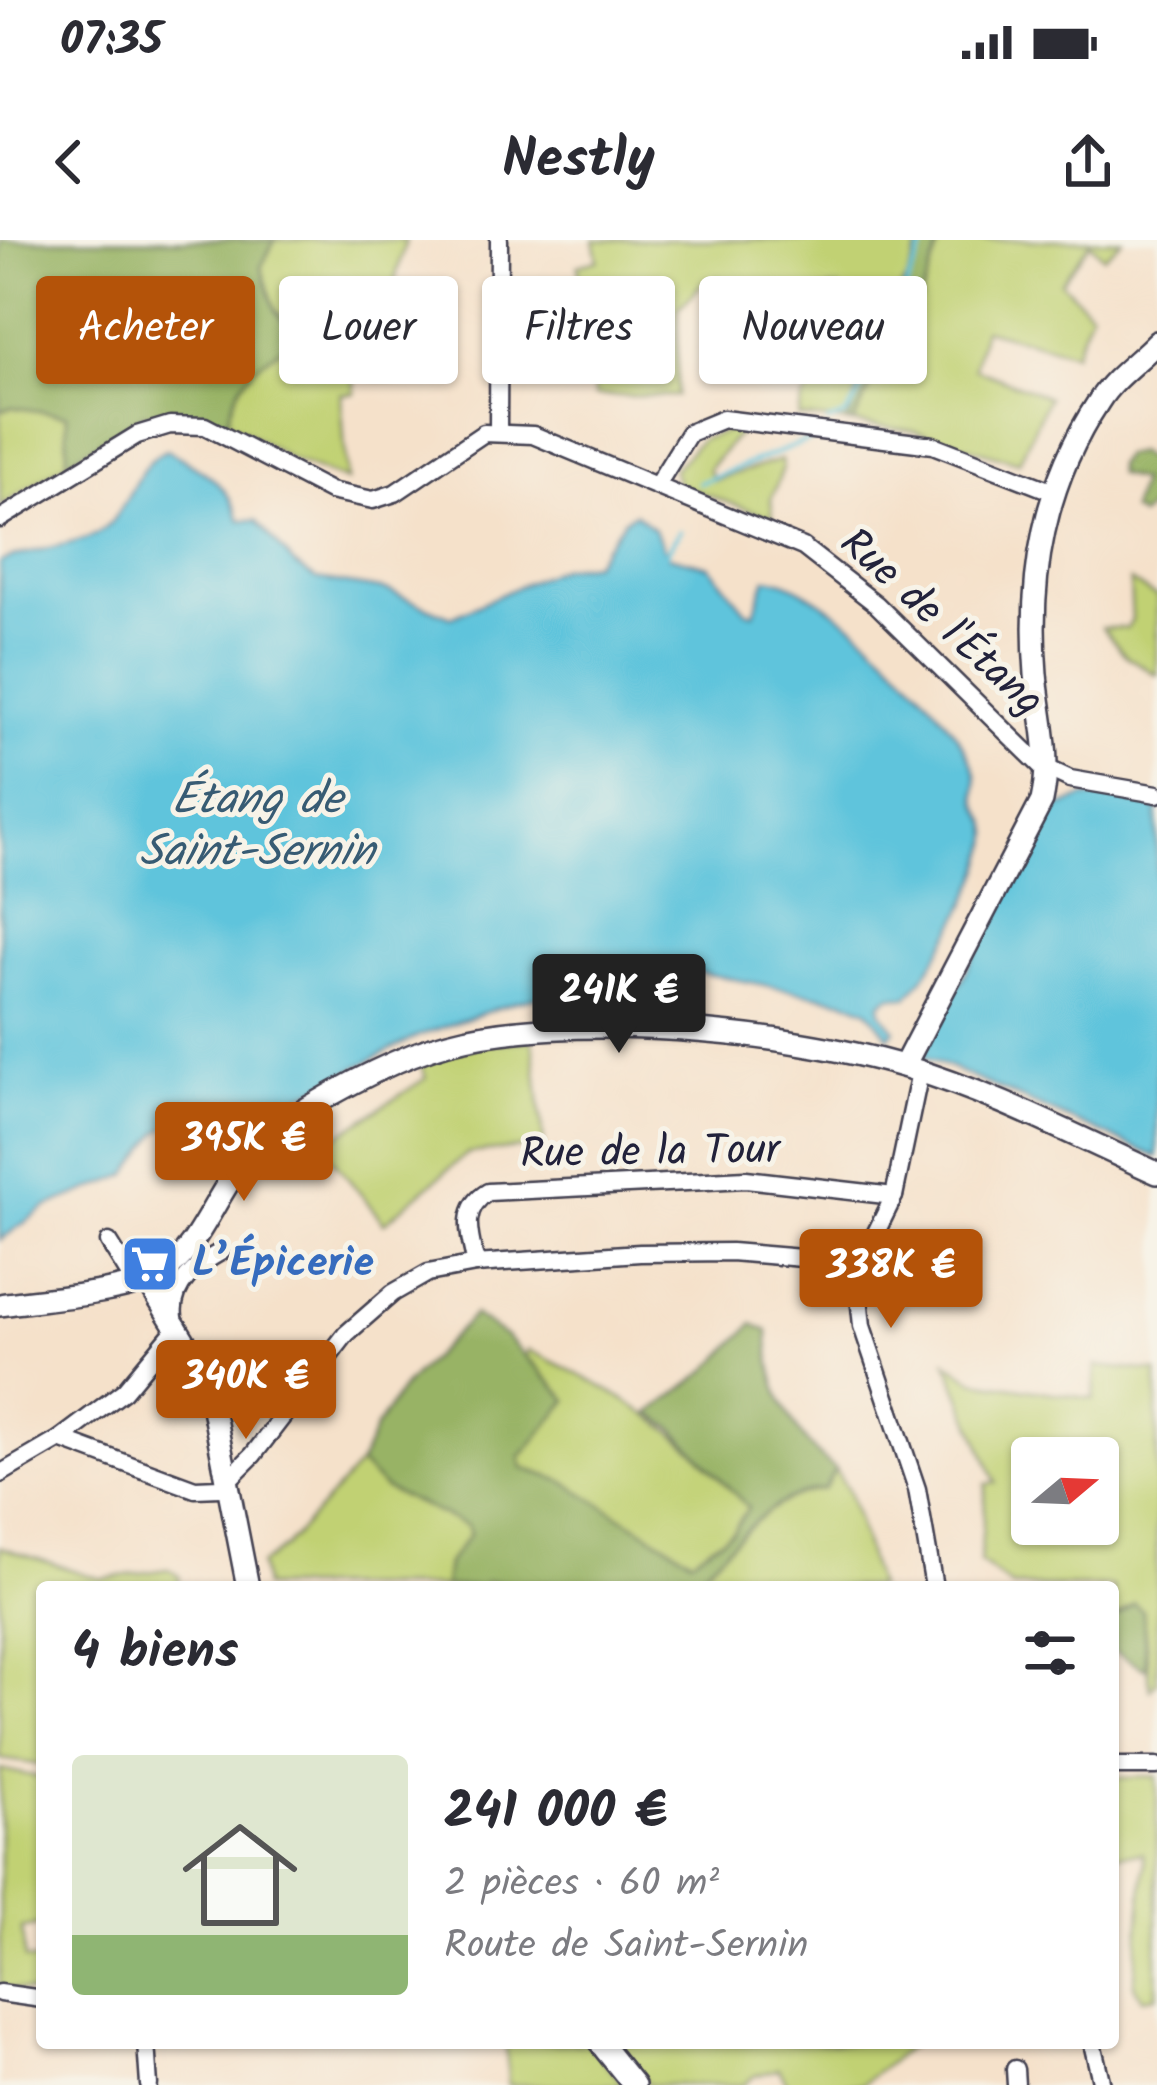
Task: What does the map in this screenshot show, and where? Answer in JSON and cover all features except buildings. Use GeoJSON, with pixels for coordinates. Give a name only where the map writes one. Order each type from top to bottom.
{"type":"FeatureCollection","features":[{"type":"Feature","properties":{"kind":"street"},"geometry":{"type":"LineString","coordinates":[[0,519],[137,436],[170,425],[205,426],[330,491],[373,500],[395,493],[467,441],[498,431],[499,240]]}},
{"type":"Feature","properties":{"kind":"street"},"geometry":{"type":"LineString","coordinates":[[933,1581],[909,1460],[862,1326],[861,1263],[894,1196],[912,1069],[1028,832],[1048,770],[1036,639],[1039,542],[1051,491],[1100,399],[1157,342]]}},
{"type":"Feature","properties":{"kind":"street"},"geometry":{"type":"LineString","coordinates":[[657,485],[675,448],[689,434],[723,419],[933,446],[1051,491]]}},
{"type":"Feature","properties":{"kind":"street","name":"Rue de l'Étang"},"geometry":{"type":"LineString","coordinates":[[498,431],[533,436],[657,485],[781,535],[822,560],[876,604],[1048,770]]}},
{"type":"Feature","properties":{"kind":"street"},"geometry":{"type":"LineString","coordinates":[[1048,770],[1157,794]]}},
{"type":"Feature","properties":{"kind":"street"},"geometry":{"type":"LineString","coordinates":[[0,1474],[60,1439],[124,1390],[176,1322],[181,1274],[191,1242],[226,1180],[268,1133],[392,1066],[449,1043],[546,1030],[666,1029],[912,1069],[1157,1173]]}},
{"type":"Feature","properties":{"kind":"street","name":"Rue de la Tour"},"geometry":{"type":"LineString","coordinates":[[476,1264],[467,1225],[476,1202],[488,1192],[746,1179],[894,1196]]}},
{"type":"Feature","properties":{"kind":"street"},"geometry":{"type":"LineString","coordinates":[[110,1243],[176,1322],[207,1378],[247,1581]]}},
{"type":"Feature","properties":{"kind":"street"},"geometry":{"type":"LineString","coordinates":[[0,1305],[181,1274],[222,1251]]}},
{"type":"Feature","properties":{"kind":"street"},"geometry":{"type":"LineString","coordinates":[[60,1439],[196,1489],[226,1485],[361,1319],[409,1282],[476,1264],[731,1252],[861,1263]]}},
{"type":"Feature","properties":{"kind":"street"},"geometry":{"type":"LineString","coordinates":[[1119,1766],[1157,1766]]}},
{"type":"Feature","properties":{"kind":"street"},"geometry":{"type":"LineString","coordinates":[[0,1993],[36,1998]]}},
{"type":"Feature","properties":{"kind":"street"},"geometry":{"type":"LineString","coordinates":[[146,2049],[149,2085]]}},
{"type":"Feature","properties":{"kind":"street"},"geometry":{"type":"LineString","coordinates":[[605,2049],[634,2085]]}},
{"type":"Feature","properties":{"kind":"street"},"geometry":{"type":"LineString","coordinates":[[1093,2049],[1096,2083]]}},
{"type":"Feature","properties":{"kind":"green space"},"geometry":{"type":"Polygon","coordinates":[[[0,240],[275,240],[261,267],[279,314],[279,350],[255,369],[255,276],[36,276],[36,384],[242,384],[228,421],[144,414],[67,462],[67,415],[12,407],[0,410],[0,240]]]}},
{"type":"Feature","properties":{"kind":"green space"},"geometry":{"type":"Polygon","coordinates":[[[275,240],[406,240],[396,276],[279,276],[279,314],[261,267],[275,240]]]}},
{"type":"Feature","properties":{"kind":"green space"},"geometry":{"type":"Polygon","coordinates":[[[594,240],[921,240],[909,276],[699,276],[699,287],[678,309],[677,396],[595,396],[593,384],[675,384],[675,276],[579,276],[578,265],[598,260],[594,240]]]}},
{"type":"Feature","properties":{"kind":"green space"},"geometry":{"type":"Polygon","coordinates":[[[921,240],[941,240],[927,281],[927,276],[909,276],[921,240]]]}},
{"type":"Feature","properties":{"kind":"green space"},"geometry":{"type":"Polygon","coordinates":[[[941,240],[1122,240],[1104,257],[1090,243],[1061,282],[1091,312],[1074,353],[984,329],[974,368],[1048,397],[1019,462],[914,431],[853,423],[872,384],[927,384],[927,280],[941,240]]]}},
{"type":"Feature","properties":{"kind":"green space"},"geometry":{"type":"Polygon","coordinates":[[[279,348],[279,384],[354,384],[355,393],[341,394],[347,481],[292,460],[228,421],[243,384],[255,384],[255,368],[279,348]]]}},
{"type":"Feature","properties":{"kind":"green space"},"geometry":{"type":"Polygon","coordinates":[[[813,384],[860,384],[847,422],[798,417],[813,384]]]}},
{"type":"Feature","properties":{"kind":"green space"},"geometry":{"type":"Polygon","coordinates":[[[860,384],[872,384],[853,423],[847,422],[860,384]]]}},
{"type":"Feature","properties":{"kind":"green space"},"geometry":{"type":"Polygon","coordinates":[[[12,407],[67,415],[67,462],[0,507],[0,410],[12,407]]]}},
{"type":"Feature","properties":{"kind":"green space"},"geometry":{"type":"Polygon","coordinates":[[[745,426],[708,469],[714,480],[781,460],[783,468],[771,499],[773,518],[678,485],[673,470],[701,439],[745,426]]]}},
{"type":"Feature","properties":{"kind":"green space"},"geometry":{"type":"Polygon","coordinates":[[[1137,452],[1157,467],[1157,512],[1150,508],[1140,516],[1131,510],[1140,481],[1117,474],[1116,465],[1124,455],[1137,452]]]}},
{"type":"Feature","properties":{"kind":"green space"},"geometry":{"type":"Polygon","coordinates":[[[1130,581],[1157,597],[1157,675],[1125,655],[1102,628],[1127,628],[1132,619],[1130,581]]]}},
{"type":"Feature","properties":{"kind":"green space"},"geometry":{"type":"Polygon","coordinates":[[[533,1040],[544,1146],[468,1153],[384,1223],[322,1146],[426,1078],[420,1064],[477,1044],[533,1040]]]}},
{"type":"Feature","properties":{"kind":"green space"},"geometry":{"type":"Polygon","coordinates":[[[474,1315],[505,1336],[568,1400],[520,1458],[523,1468],[563,1481],[691,1559],[733,1531],[748,1508],[674,1429],[650,1413],[707,1371],[753,1324],[768,1331],[772,1371],[785,1408],[806,1441],[835,1469],[824,1489],[802,1494],[765,1513],[692,1581],[445,1581],[447,1564],[470,1534],[467,1526],[384,1488],[360,1464],[376,1427],[404,1386],[474,1315]]]}},
{"type":"Feature","properties":{"kind":"green space"},"geometry":{"type":"Polygon","coordinates":[[[528,1350],[620,1397],[701,1457],[748,1508],[733,1531],[691,1560],[563,1481],[523,1468],[520,1458],[568,1400],[525,1355],[528,1350]]]}},
{"type":"Feature","properties":{"kind":"green space"},"geometry":{"type":"Polygon","coordinates":[[[947,1362],[975,1381],[1094,1399],[1096,1366],[1157,1372],[1157,1682],[1150,1689],[1143,1611],[1134,1604],[1119,1615],[1119,1581],[1004,1581],[980,1562],[986,1484],[996,1483],[947,1362]]]}},
{"type":"Feature","properties":{"kind":"green space"},"geometry":{"type":"Polygon","coordinates":[[[360,1464],[384,1488],[467,1526],[471,1534],[447,1564],[445,1581],[263,1581],[260,1565],[285,1547],[360,1464]]]}},
{"type":"Feature","properties":{"kind":"green space"},"geometry":{"type":"Polygon","coordinates":[[[835,1469],[849,1492],[875,1581],[691,1581],[765,1513],[824,1489],[835,1469]]]}},
{"type":"Feature","properties":{"kind":"green space"},"geometry":{"type":"Polygon","coordinates":[[[0,1547],[101,1579],[168,1569],[179,1576],[179,1581],[36,1581],[36,1764],[0,1759],[0,1547]]]}},
{"type":"Feature","properties":{"kind":"green space"},"geometry":{"type":"Polygon","coordinates":[[[1134,1604],[1143,1611],[1146,1669],[1119,1654],[1119,1615],[1134,1604]]]}},
{"type":"Feature","properties":{"kind":"green space"},"geometry":{"type":"Polygon","coordinates":[[[0,1769],[36,1777],[36,1926],[22,1929],[25,1959],[36,1961],[36,1993],[0,1987],[0,1769]]]}},
{"type":"Feature","properties":{"kind":"green space"},"geometry":{"type":"Polygon","coordinates":[[[1157,1777],[1157,1996],[1143,1998],[1134,1986],[1145,1863],[1143,1853],[1119,1855],[1119,1778],[1157,1777]]]}},
{"type":"Feature","properties":{"kind":"green space"},"geometry":{"type":"Polygon","coordinates":[[[506,2049],[594,2049],[624,2085],[508,2085],[506,2049]]]}},
{"type":"Feature","properties":{"kind":"green space"},"geometry":{"type":"Polygon","coordinates":[[[618,2049],[906,2049],[861,2085],[788,2085],[779,2069],[754,2076],[744,2085],[648,2085],[618,2049]]]}},
{"type":"Feature","properties":{"kind":"water","name":"Étang de Saint-Sernin"},"geometry":{"type":"Polygon","coordinates":[[[167,450],[212,478],[228,495],[240,520],[256,520],[294,564],[316,579],[386,590],[451,617],[560,568],[593,563],[625,519],[635,513],[654,529],[668,556],[709,566],[746,611],[754,613],[766,578],[822,602],[854,627],[919,688],[965,749],[976,774],[977,801],[990,829],[988,850],[971,895],[931,966],[907,997],[890,996],[881,1003],[881,1012],[895,1030],[889,1037],[868,1010],[847,1001],[697,972],[665,981],[604,983],[515,1002],[418,1036],[299,1097],[181,1118],[158,1133],[127,1175],[46,1207],[0,1240],[0,562],[101,531],[119,512],[148,464],[167,450]]]}},
{"type":"Feature","properties":{"kind":"water"},"geometry":{"type":"Polygon","coordinates":[[[1085,797],[1113,797],[1157,808],[1157,1157],[922,1056],[1049,811],[1085,797]]]}},
{"type":"Feature","properties":{"kind":"waterway"},"geometry":{"type":"LineString","coordinates":[[828,422],[845,416],[858,397],[872,354],[889,330],[890,310],[903,294],[926,240]]}},
{"type":"Feature","properties":{"kind":"waterway"},"geometry":{"type":"LineString","coordinates":[[699,483],[815,438]]}},
{"type":"Feature","properties":{"kind":"waterway"},"geometry":{"type":"LineString","coordinates":[[664,557],[680,531]]}},
{"type":"Feature","properties":{"kind":"place","name":"L’Épicerie"},"geometry":{"type":"Point","coordinates":[150,1264]}}]}
